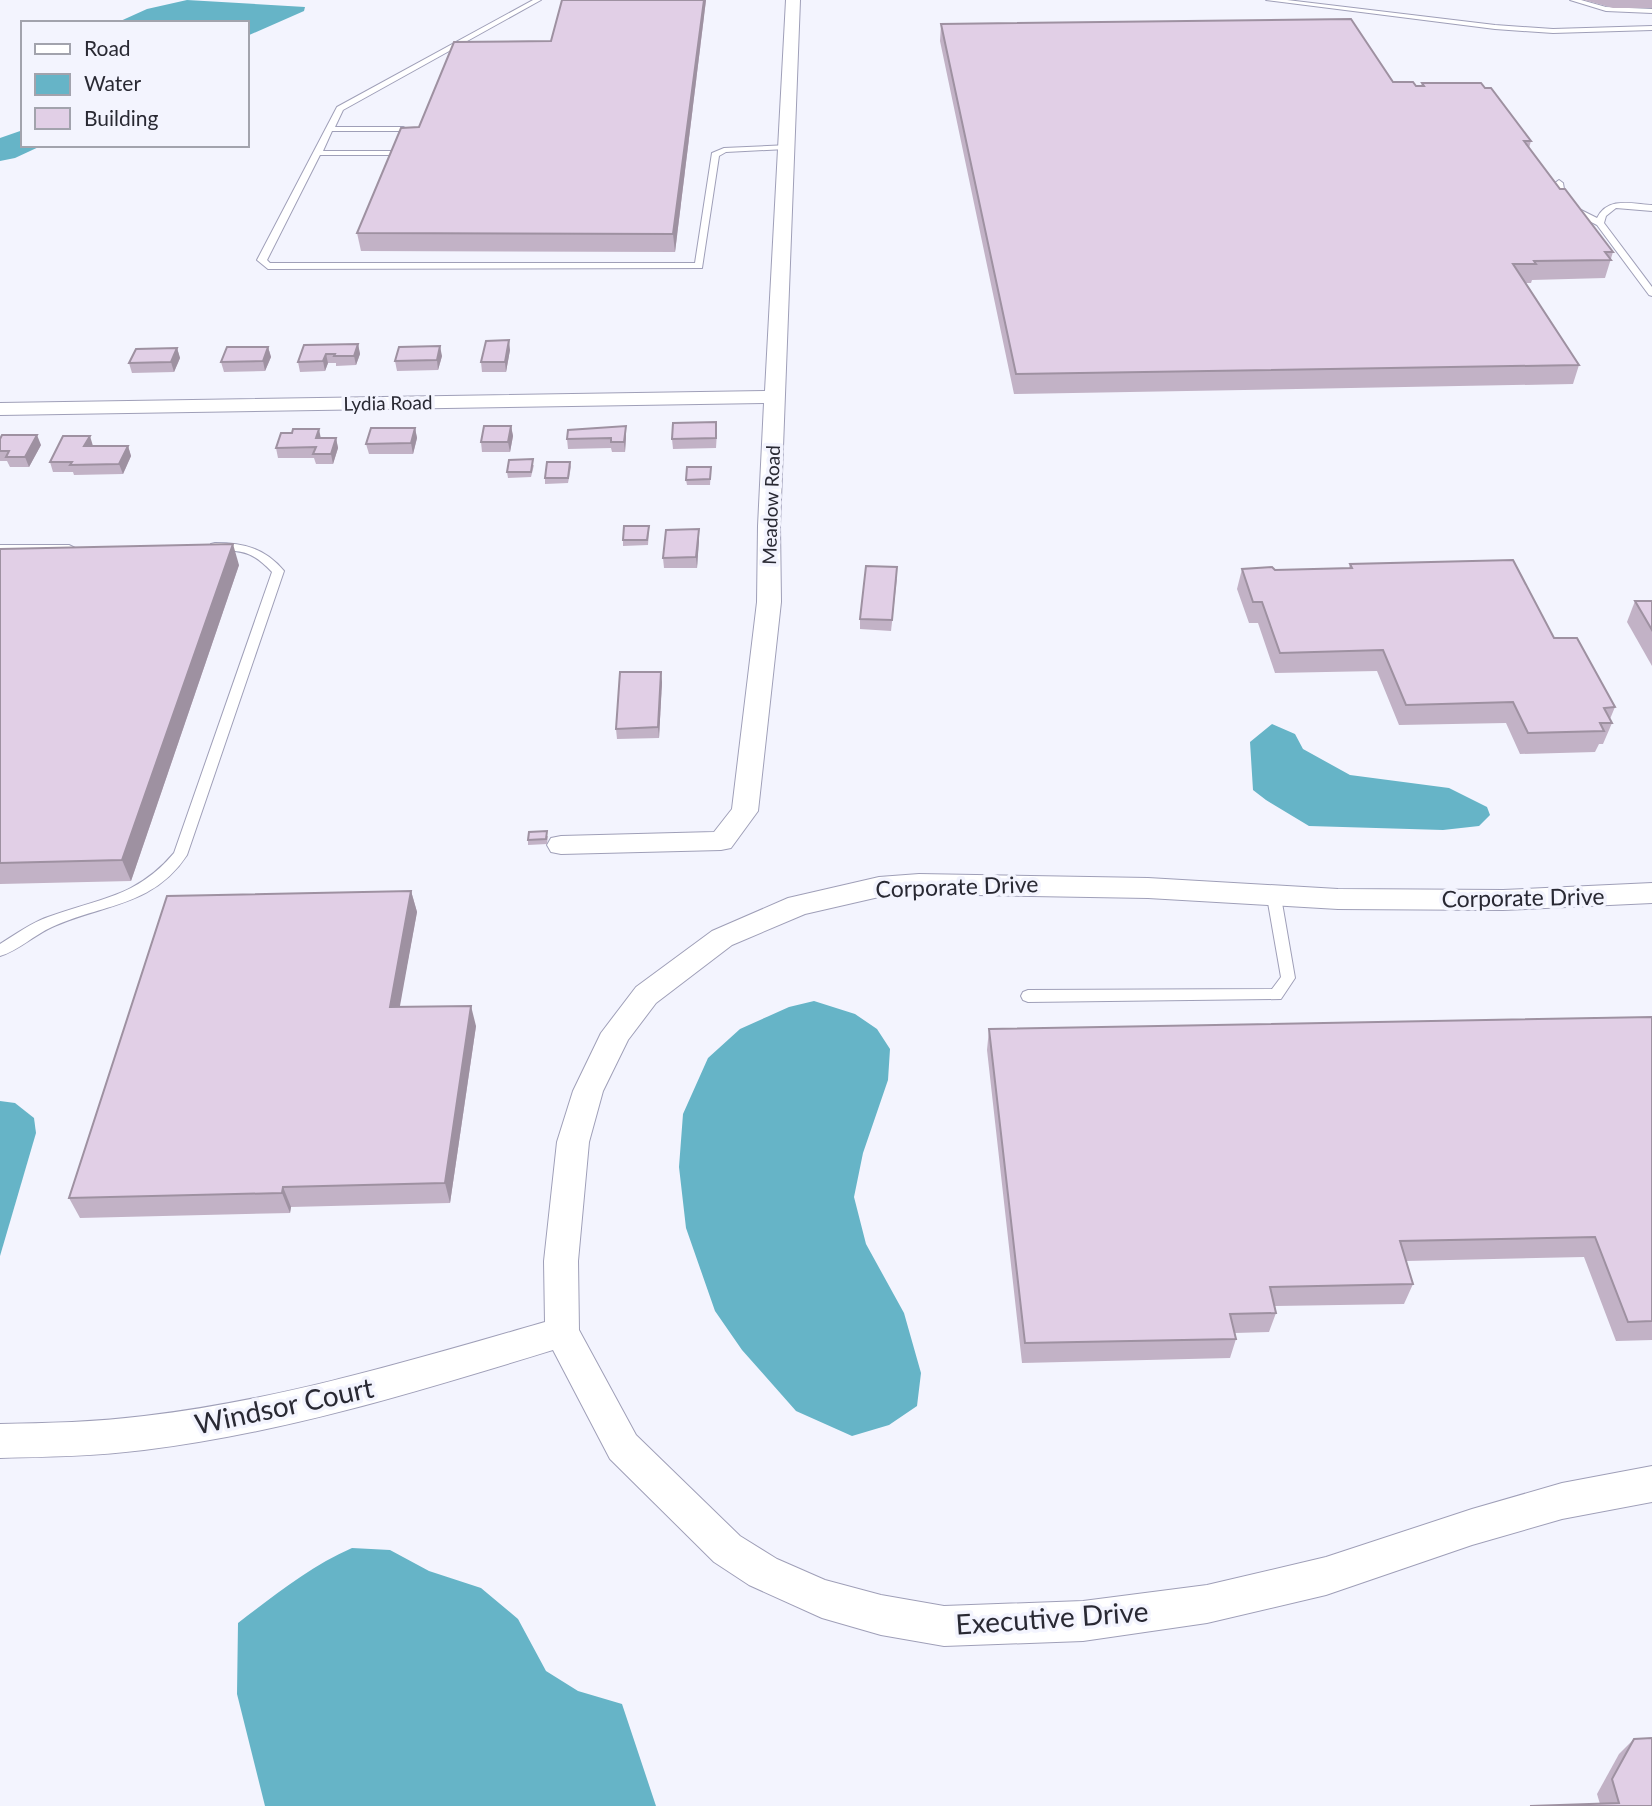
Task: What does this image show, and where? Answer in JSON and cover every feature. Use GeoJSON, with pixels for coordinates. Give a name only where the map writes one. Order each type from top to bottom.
{"type":"FeatureCollection","features":[{"type":"Feature","properties":{"kind":"street","name":"Meadow Road"},"geometry":{"type":"LineString","coordinates":[[561,845],[721,841],[745,811],[769,602],[775,397],[793,0]]}},
{"type":"Feature","properties":{"kind":"street","name":"Lydia Road"},"geometry":{"type":"LineString","coordinates":[[0,409],[775,397]]}},
{"type":"Feature","properties":{"kind":"street","name":"Corporate Drive"},"geometry":{"type":"LineString","coordinates":[[562,1332],[561,1261],[573,1142],[587,1091],[616,1033],[646,995],[722,938],[798,905],[879,887],[919,884],[1135,888],[1274,897],[1503,900],[1652,893]]}},
{"type":"Feature","properties":{"kind":"street","name":"Windsor Court"},"geometry":{"type":"LineString","coordinates":[[0,1441],[124,1436],[290,1409],[370,1389],[562,1332]]}},
{"type":"Feature","properties":{"kind":"street","name":"Executive Drive"},"geometry":{"type":"LineString","coordinates":[[562,1332],[623,1447],[727,1549],[763,1572],[822,1599],[881,1615],[944,1626],[1083,1622],[1207,1604],[1325,1576],[1472,1527],[1563,1502],[1652,1484]]}},
{"type":"Feature","properties":{"kind":"lane"},"geometry":{"type":"LineString","coordinates":[[538,0],[340,109],[262,260],[268,267],[699,266],[715,155],[724,150],[786,148]]}},
{"type":"Feature","properties":{"kind":"lane"},"geometry":{"type":"LineString","coordinates":[[1269,0],[1495,27],[1652,34]]}},
{"type":"Feature","properties":{"kind":"lane"},"geometry":{"type":"LineString","coordinates":[[1573,0],[1606,9],[1652,10]]}},
{"type":"Feature","properties":{"kind":"lane"},"geometry":{"type":"LineString","coordinates":[[1613,31],[1652,28]]}},
{"type":"Feature","properties":{"kind":"lane"},"geometry":{"type":"LineString","coordinates":[[331,128],[403,129]]}},
{"type":"Feature","properties":{"kind":"lane"},"geometry":{"type":"LineString","coordinates":[[318,153],[395,153]]}},
{"type":"Feature","properties":{"kind":"lane"},"geometry":{"type":"LineString","coordinates":[[1559,183],[1557,201],[1600,223],[1652,293]]}},
{"type":"Feature","properties":{"kind":"lane"},"geometry":{"type":"LineString","coordinates":[[1600,223],[1602,215],[1614,205],[1652,208]]}},
{"type":"Feature","properties":{"kind":"lane"},"geometry":{"type":"LineString","coordinates":[[0,951],[50,922],[118,902],[145,890],[167,874],[180,855],[278,571],[260,553],[240,546],[200,547]]}},
{"type":"Feature","properties":{"kind":"lane"},"geometry":{"type":"LineString","coordinates":[[0,548],[80,548]]}},
{"type":"Feature","properties":{"kind":"lane"},"geometry":{"type":"LineString","coordinates":[[1028,996],[1276,995],[1288,978],[1274,897]]}},
{"type":"Feature","properties":{"kind":"water"},"geometry":{"type":"Polygon","coordinates":[[[187,0],[305,7],[304,11],[248,36],[248,21],[120,21],[147,9],[187,0]]]}},
{"type":"Feature","properties":{"kind":"water"},"geometry":{"type":"Polygon","coordinates":[[[21,131],[21,147],[39,147],[15,158],[0,161],[0,138],[21,131]]]}},
{"type":"Feature","properties":{"kind":"water"},"geometry":{"type":"Polygon","coordinates":[[[1272,724],[1295,734],[1303,749],[1350,775],[1449,788],[1487,807],[1490,815],[1479,826],[1443,830],[1309,826],[1253,790],[1250,742],[1272,724]]]}},
{"type":"Feature","properties":{"kind":"water"},"geometry":{"type":"Polygon","coordinates":[[[814,1001],[855,1014],[877,1029],[890,1049],[888,1080],[863,1153],[854,1197],[866,1244],[904,1313],[921,1373],[917,1406],[889,1425],[852,1436],[796,1411],[742,1350],[715,1311],[686,1228],[679,1167],[683,1114],[708,1058],[740,1029],[789,1007],[814,1001]]]}},
{"type":"Feature","properties":{"kind":"water"},"geometry":{"type":"Polygon","coordinates":[[[0,1101],[15,1103],[34,1118],[36,1133],[0,1256],[0,1101]]]}},
{"type":"Feature","properties":{"kind":"water"},"geometry":{"type":"Polygon","coordinates":[[[352,1548],[390,1550],[429,1571],[481,1588],[518,1619],[546,1671],[578,1691],[622,1704],[656,1806],[265,1806],[237,1694],[238,1623],[307,1573],[352,1548]]]}},
{"type":"Feature","properties":{"kind":"building"},"geometry":{"type":"Polygon","coordinates":[[[562,0],[704,0],[673,234],[357,233],[401,128],[419,127],[454,42],[551,41],[562,0]]]}},
{"type":"Feature","properties":{"kind":"building"},"geometry":{"type":"Polygon","coordinates":[[[1351,19],[1393,82],[1413,82],[1416,86],[1424,86],[1422,83],[1481,83],[1485,88],[1491,88],[1531,141],[1524,141],[1613,252],[1605,252],[1611,260],[1534,261],[1536,264],[1513,264],[1579,365],[1016,374],[941,24],[1351,19]]]}},
{"type":"Feature","properties":{"kind":"building"},"geometry":{"type":"Polygon","coordinates":[[[509,340],[505,362],[481,362],[486,341],[509,340]]]}},
{"type":"Feature","properties":{"kind":"building"},"geometry":{"type":"Polygon","coordinates":[[[358,344],[354,356],[326,354],[323,361],[298,362],[304,345],[358,344]]]}},
{"type":"Feature","properties":{"kind":"building"},"geometry":{"type":"Polygon","coordinates":[[[440,346],[437,360],[395,361],[399,347],[440,346]]]}},
{"type":"Feature","properties":{"kind":"building"},"geometry":{"type":"Polygon","coordinates":[[[227,347],[268,347],[263,361],[221,362],[227,347]]]}},
{"type":"Feature","properties":{"kind":"building"},"geometry":{"type":"Polygon","coordinates":[[[177,348],[171,362],[129,363],[136,349],[177,348]]]}},
{"type":"Feature","properties":{"kind":"building"},"geometry":{"type":"Polygon","coordinates":[[[716,422],[716,438],[672,439],[673,423],[716,422]]]}},
{"type":"Feature","properties":{"kind":"building"},"geometry":{"type":"Polygon","coordinates":[[[484,426],[511,426],[508,442],[481,442],[484,426]]]}},
{"type":"Feature","properties":{"kind":"building"},"geometry":{"type":"Polygon","coordinates":[[[626,426],[624,442],[611,442],[611,438],[567,439],[568,430],[626,426]]]}},
{"type":"Feature","properties":{"kind":"building"},"geometry":{"type":"Polygon","coordinates":[[[371,428],[415,428],[411,443],[366,444],[371,428]]]}},
{"type":"Feature","properties":{"kind":"building"},"geometry":{"type":"Polygon","coordinates":[[[293,429],[319,429],[316,438],[336,438],[331,454],[313,454],[316,447],[276,448],[281,433],[292,433],[293,429]]]}},
{"type":"Feature","properties":{"kind":"building"},"geometry":{"type":"Polygon","coordinates":[[[2,435],[37,435],[25,457],[6,457],[9,451],[0,451],[2,435]]]}},
{"type":"Feature","properties":{"kind":"building"},"geometry":{"type":"Polygon","coordinates":[[[63,436],[90,436],[84,446],[128,446],[119,464],[70,465],[72,462],[50,462],[63,436]]]}},
{"type":"Feature","properties":{"kind":"building"},"geometry":{"type":"Polygon","coordinates":[[[533,459],[531,472],[507,472],[509,460],[533,459]]]}},
{"type":"Feature","properties":{"kind":"building"},"geometry":{"type":"Polygon","coordinates":[[[547,462],[570,462],[568,478],[545,478],[547,462]]]}},
{"type":"Feature","properties":{"kind":"building"},"geometry":{"type":"Polygon","coordinates":[[[687,467],[711,467],[710,479],[686,480],[687,467]]]}},
{"type":"Feature","properties":{"kind":"building"},"geometry":{"type":"Polygon","coordinates":[[[624,526],[649,526],[647,540],[623,540],[624,526]]]}},
{"type":"Feature","properties":{"kind":"building"},"geometry":{"type":"Polygon","coordinates":[[[699,529],[696,557],[663,558],[666,530],[699,529]]]}},
{"type":"Feature","properties":{"kind":"building"},"geometry":{"type":"Polygon","coordinates":[[[233,544],[122,860],[0,863],[0,549],[233,544]]]}},
{"type":"Feature","properties":{"kind":"building"},"geometry":{"type":"Polygon","coordinates":[[[1513,560],[1554,638],[1577,638],[1615,707],[1604,708],[1612,723],[1600,723],[1604,731],[1528,733],[1513,702],[1406,705],[1383,650],[1280,653],[1262,602],[1253,602],[1242,569],[1352,568],[1350,564],[1513,560]]]}},
{"type":"Feature","properties":{"kind":"building"},"geometry":{"type":"Polygon","coordinates":[[[866,566],[897,567],[892,620],[860,619],[866,566]]]}},
{"type":"Feature","properties":{"kind":"building"},"geometry":{"type":"Polygon","coordinates":[[[1635,601],[1652,601],[1652,630],[1635,601]]]}},
{"type":"Feature","properties":{"kind":"building"},"geometry":{"type":"Polygon","coordinates":[[[620,672],[661,672],[658,727],[616,729],[620,672]]]}},
{"type":"Feature","properties":{"kind":"building"},"geometry":{"type":"Polygon","coordinates":[[[547,831],[546,839],[528,840],[529,832],[547,831]]]}},
{"type":"Feature","properties":{"kind":"building"},"geometry":{"type":"Polygon","coordinates":[[[411,891],[390,1007],[471,1006],[445,1183],[283,1187],[282,1193],[69,1198],[167,896],[411,891]]]}},
{"type":"Feature","properties":{"kind":"building"},"geometry":{"type":"Polygon","coordinates":[[[1652,1017],[1652,1321],[1628,1322],[1595,1237],[1400,1241],[1413,1284],[1270,1287],[1276,1313],[1230,1314],[1236,1339],[1025,1343],[989,1029],[1652,1017]]]}},
{"type":"Feature","properties":{"kind":"building"},"geometry":{"type":"Polygon","coordinates":[[[1652,1738],[1652,1806],[1530,1806],[1619,1803],[1612,1779],[1634,1739],[1652,1738]]]}}]}
